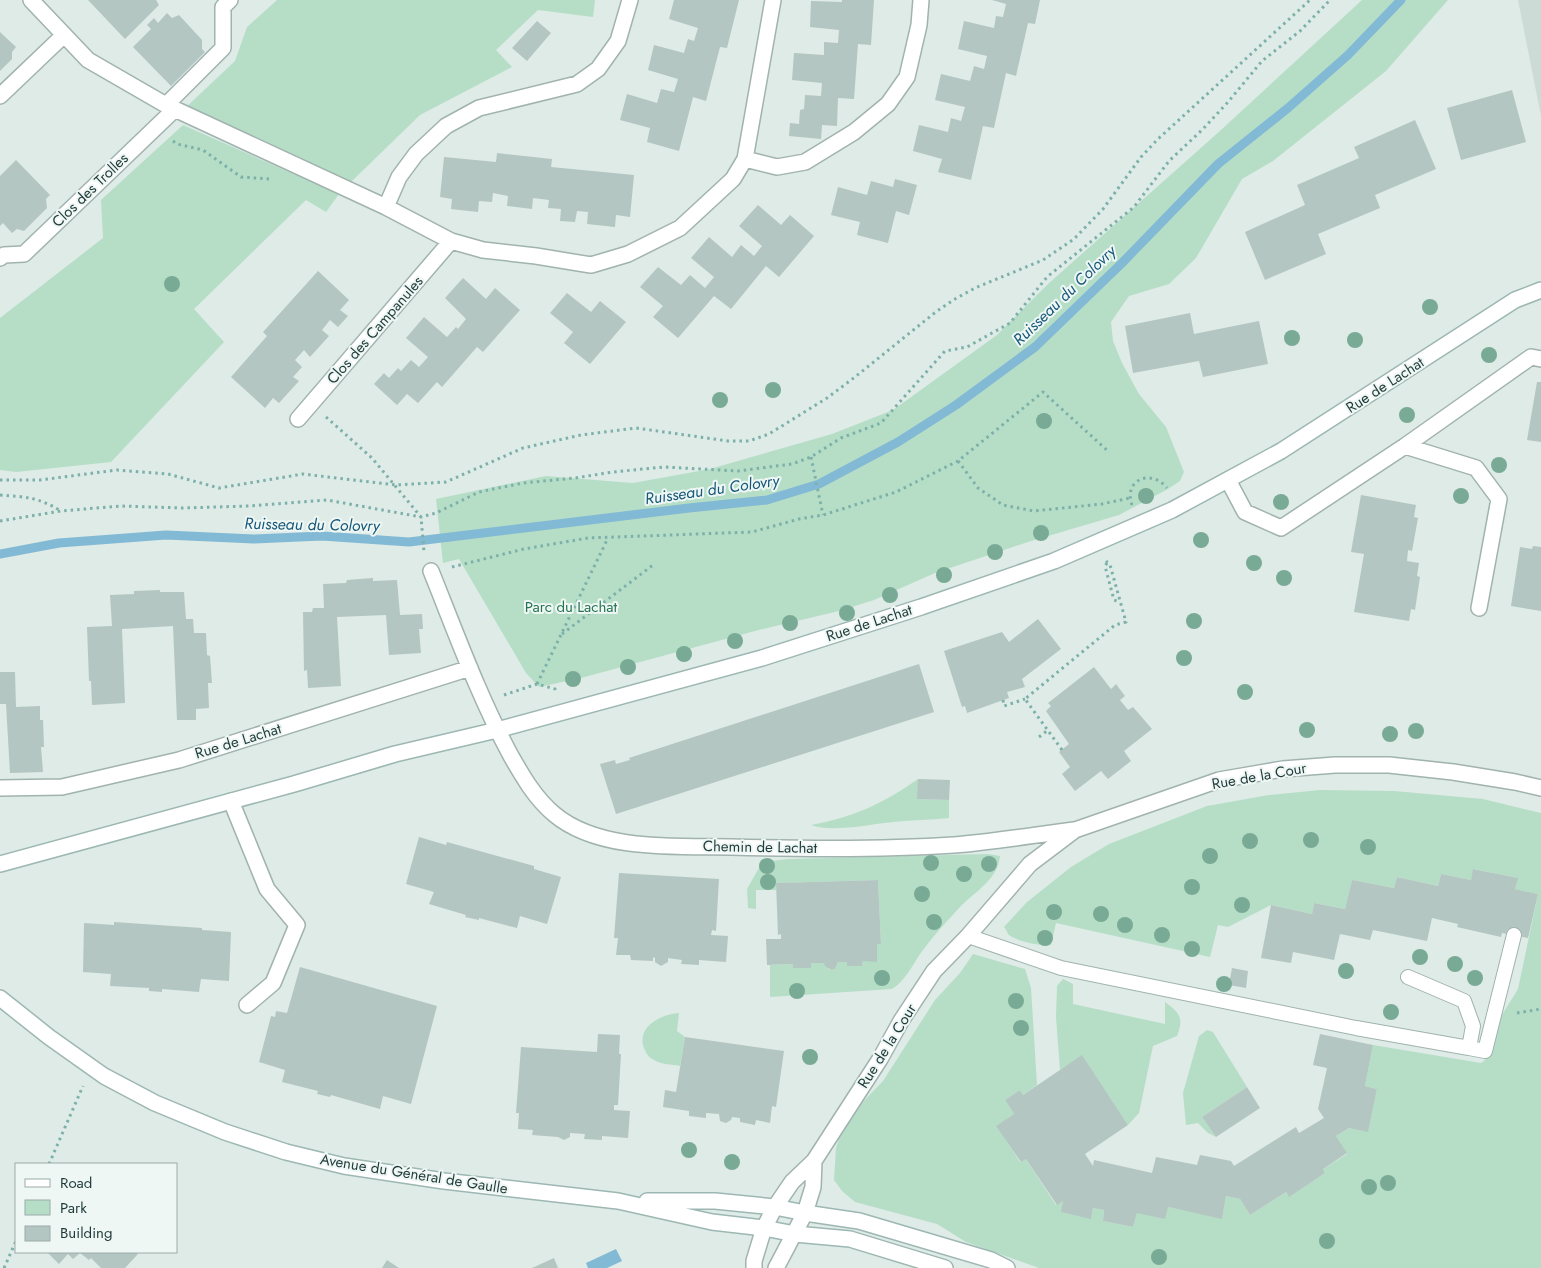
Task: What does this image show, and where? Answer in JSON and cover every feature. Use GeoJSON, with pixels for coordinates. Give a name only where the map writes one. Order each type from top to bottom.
{"type":"FeatureCollection","features":[{"type":"Feature","properties":{"kind":"street","name":"Clos des Trolles"},"geometry":{"type":"LineString","coordinates":[[0,258],[4,255],[24,254],[171,107],[223,48],[224,7],[230,0]]}},
{"type":"Feature","properties":{"kind":"street"},"geometry":{"type":"LineString","coordinates":[[386,207],[399,177],[416,154],[446,126],[479,108],[577,84],[598,69],[618,41],[630,0]]}},
{"type":"Feature","properties":{"kind":"street"},"geometry":{"type":"LineString","coordinates":[[42,3],[64,35],[88,60],[171,107],[386,207],[451,241],[483,250],[591,265],[628,254],[680,228],[733,179],[744,159],[773,0]]}},
{"type":"Feature","properties":{"kind":"street"},"geometry":{"type":"LineString","coordinates":[[744,159],[777,167],[805,162],[854,132],[888,104],[907,77],[919,25],[921,0]]}},
{"type":"Feature","properties":{"kind":"street"},"geometry":{"type":"LineString","coordinates":[[0,96],[64,35]]}},
{"type":"Feature","properties":{"kind":"street","name":"Clos des Campanules"},"geometry":{"type":"LineString","coordinates":[[298,419],[451,241]]}},
{"type":"Feature","properties":{"kind":"street","name":"Rue de Lachat"},"geometry":{"type":"LineString","coordinates":[[0,864],[294,784],[395,754],[497,730],[762,658],[1072,554],[1164,514],[1282,451],[1515,300],[1541,290]]}},
{"type":"Feature","properties":{"kind":"street"},"geometry":{"type":"LineString","coordinates":[[1228,480],[1245,512],[1281,528],[1405,446],[1538,354]]}},
{"type":"Feature","properties":{"kind":"street"},"geometry":{"type":"LineString","coordinates":[[1405,446],[1476,468],[1499,499],[1479,608]]}},
{"type":"Feature","properties":{"kind":"street"},"geometry":{"type":"LineString","coordinates":[[431,572],[497,730]]}},
{"type":"Feature","properties":{"kind":"street","name":"Rue de Lachat"},"geometry":{"type":"LineString","coordinates":[[0,788],[62,787],[179,760],[470,668]]}},
{"type":"Feature","properties":{"kind":"street","name":"Chemin de Lachat"},"geometry":{"type":"LineString","coordinates":[[497,730],[529,787],[554,814],[578,829],[607,839],[647,845],[815,849],[954,845],[1075,830]]}},
{"type":"Feature","properties":{"kind":"street","name":"Rue de la Cour"},"geometry":{"type":"LineString","coordinates":[[754,1268],[754,1261],[764,1228],[775,1207],[792,1182],[814,1161],[934,971],[968,936],[1030,864],[1075,830],[1219,780],[1283,769],[1335,765],[1389,765],[1454,772],[1541,788]]}},
{"type":"Feature","properties":{"kind":"street"},"geometry":{"type":"LineString","coordinates":[[231,800],[267,889],[297,925],[273,983],[247,1004]]}},
{"type":"Feature","properties":{"kind":"street","name":"Avenue du Général de Gaulle"},"geometry":{"type":"LineString","coordinates":[[3,1002],[104,1076],[155,1103],[225,1132],[286,1152],[344,1166],[444,1181],[618,1201],[712,1222],[764,1228],[794,1234],[850,1239],[945,1268]]}},
{"type":"Feature","properties":{"kind":"street"},"geometry":{"type":"LineString","coordinates":[[776,1268],[805,1213],[813,1188],[814,1161]]}},
{"type":"Feature","properties":{"kind":"street","name":"Avenue du Général de Gaulle"},"geometry":{"type":"LineString","coordinates":[[618,1201],[715,1201],[775,1207],[860,1221],[991,1260],[1007,1268]]}},
{"type":"Feature","properties":{"kind":"lane"},"geometry":{"type":"LineString","coordinates":[[968,936],[1061,968],[1356,1028],[1485,1051],[1514,935]]}},
{"type":"Feature","properties":{"kind":"lane"},"geometry":{"type":"LineString","coordinates":[[1408,978],[1464,1001],[1473,1026],[1469,1048]]}},
{"type":"Feature","properties":{"kind":"path"},"geometry":{"type":"LineString","coordinates":[[0,480],[40,480],[117,470],[168,474],[219,488],[303,474],[396,485],[446,482],[523,448],[581,435],[636,428],[728,441],[749,441],[769,434],[827,398],[955,299],[975,288],[1043,260],[1074,238],[1103,209],[1141,157],[1158,139],[1310,0]]}},
{"type":"Feature","properties":{"kind":"path"},"geometry":{"type":"LineString","coordinates":[[0,521],[62,511],[121,506],[182,508],[250,506],[327,500],[421,517],[436,513],[479,492],[523,483],[664,467],[738,471],[792,464],[811,458],[841,438],[881,423],[945,351],[967,347],[1010,323],[1046,277],[1134,207],[1168,161],[1209,122],[1262,61],[1300,31],[1330,0]]}},
{"type":"Feature","properties":{"kind":"path"},"geometry":{"type":"LineString","coordinates":[[431,572],[524,549],[588,538],[752,532],[823,514],[896,492],[958,461],[1043,392],[1109,452]]}},
{"type":"Feature","properties":{"kind":"path"},"geometry":{"type":"LineString","coordinates":[[311,403],[372,458],[421,517],[424,550]]}},
{"type":"Feature","properties":{"kind":"path"},"geometry":{"type":"LineString","coordinates":[[811,458],[823,514]]}},
{"type":"Feature","properties":{"kind":"path"},"geometry":{"type":"LineString","coordinates":[[958,461],[978,488],[1003,505],[1034,511],[1102,504],[1130,498]]}},
{"type":"Feature","properties":{"kind":"path"},"geometry":{"type":"LineString","coordinates":[[1132,505],[1130,498],[1131,488],[1137,480],[1149,476],[1160,480],[1168,489]]}},
{"type":"Feature","properties":{"kind":"path"},"geometry":{"type":"LineString","coordinates":[[0,495],[30,498],[46,502],[62,511]]}},
{"type":"Feature","properties":{"kind":"path"},"geometry":{"type":"LineString","coordinates":[[484,700],[537,684],[608,538]]}},
{"type":"Feature","properties":{"kind":"path"},"geometry":{"type":"LineString","coordinates":[[562,634],[653,565]]}},
{"type":"Feature","properties":{"kind":"path"},"geometry":{"type":"LineString","coordinates":[[1003,700],[1004,706],[1025,700],[1115,625],[1126,622],[1108,565]]}},
{"type":"Feature","properties":{"kind":"path"},"geometry":{"type":"LineString","coordinates":[[1025,700],[1062,750]]}},
{"type":"Feature","properties":{"kind":"path"},"geometry":{"type":"LineString","coordinates":[[1039,737],[1048,730]]}},
{"type":"Feature","properties":{"kind":"path"},"geometry":{"type":"LineString","coordinates":[[50,1163],[91,1067]]}},
{"type":"Feature","properties":{"kind":"path"},"geometry":{"type":"LineString","coordinates":[[4,1268],[15,1243]]}},
{"type":"Feature","properties":{"kind":"shaded area"},"geometry":{"type":"Polygon","coordinates":[[[1518,0],[1541,0],[1541,116],[1518,0]]]}},
{"type":"Feature","properties":{"kind":"green space"},"geometry":{"type":"Polygon","coordinates":[[[277,0],[595,0],[593,17],[538,10],[496,50],[512,67],[420,115],[351,182],[183,110],[235,61],[247,27],[277,0]]]}},
{"type":"Feature","properties":{"kind":"green space","name":"Parc du Lachat"},"geometry":{"type":"Polygon","coordinates":[[[1362,0],[1448,0],[1386,71],[1273,161],[1242,179],[1196,258],[1169,284],[1129,296],[1111,322],[1113,341],[1122,363],[1139,394],[1166,427],[1184,472],[1180,481],[1168,489],[1119,515],[1028,542],[935,573],[874,600],[839,611],[755,631],[581,678],[539,687],[526,673],[459,559],[443,563],[436,499],[546,476],[633,483],[710,469],[832,434],[893,410],[997,335],[1048,284],[1221,130],[1362,0]]]}},
{"type":"Feature","properties":{"kind":"green space"},"geometry":{"type":"Polygon","coordinates":[[[183,125],[339,194],[326,212],[306,200],[194,309],[224,342],[111,462],[16,472],[0,470],[0,318],[103,238],[101,200],[183,125]]]}},
{"type":"Feature","properties":{"kind":"green space"},"geometry":{"type":"Polygon","coordinates":[[[918,779],[918,799],[949,800],[949,818],[840,828],[811,825],[854,814],[906,788],[918,779]]]}},
{"type":"Feature","properties":{"kind":"green space"},"geometry":{"type":"Polygon","coordinates":[[[1320,790],[1394,791],[1483,799],[1541,813],[1541,1268],[1039,1268],[966,1242],[937,1224],[855,1202],[842,1191],[834,1180],[836,1148],[842,1129],[853,1112],[883,1081],[935,1000],[960,973],[973,954],[1025,969],[1031,988],[1037,1085],[1023,1095],[1020,1090],[1005,1100],[1014,1114],[997,1126],[1020,1162],[1026,1159],[1056,1205],[1063,1201],[1062,1212],[1091,1218],[1093,1208],[1104,1210],[1103,1221],[1133,1227],[1137,1213],[1168,1207],[1222,1218],[1226,1196],[1240,1199],[1250,1215],[1286,1192],[1289,1196],[1325,1173],[1323,1169],[1347,1154],[1336,1136],[1349,1128],[1368,1131],[1377,1089],[1365,1086],[1373,1045],[1481,1063],[1485,1060],[1497,1023],[1518,989],[1538,894],[1515,889],[1517,878],[1474,869],[1471,880],[1441,874],[1438,886],[1397,877],[1394,888],[1352,880],[1345,909],[1314,903],[1312,914],[1271,905],[1228,927],[1218,925],[1210,957],[1056,923],[1051,945],[1035,944],[1011,937],[1004,927],[1027,902],[1071,867],[1109,844],[1207,806],[1269,795],[1320,790]]]}},
{"type":"Feature","properties":{"kind":"green space"},"geometry":{"type":"Polygon","coordinates":[[[988,854],[1000,856],[991,878],[941,928],[897,986],[892,989],[770,997],[770,965],[793,964],[794,968],[811,968],[811,963],[830,963],[828,969],[831,970],[835,969],[838,962],[847,962],[847,966],[862,966],[863,961],[877,961],[877,944],[881,944],[878,880],[777,883],[776,890],[756,890],[756,909],[748,908],[747,889],[760,866],[771,861],[788,859],[988,854]]]}},
{"type":"Feature","properties":{"kind":"green space"},"geometry":{"type":"Polygon","coordinates":[[[1063,979],[1073,984],[1073,1004],[1165,1024],[1165,1002],[1179,1016],[1180,1025],[1177,1036],[1153,1046],[1139,1113],[1128,1125],[1082,1056],[1060,1070],[1056,1017],[1057,986],[1063,979]]]}},
{"type":"Feature","properties":{"kind":"green space"},"geometry":{"type":"Polygon","coordinates":[[[679,1013],[677,1031],[685,1037],[680,1066],[657,1062],[649,1057],[645,1050],[642,1041],[644,1034],[647,1028],[658,1019],[679,1013]]]}},
{"type":"Feature","properties":{"kind":"green space"},"geometry":{"type":"Polygon","coordinates":[[[1207,1030],[1213,1032],[1247,1087],[1202,1117],[1216,1137],[1208,1133],[1198,1123],[1186,1125],[1183,1093],[1199,1036],[1207,1030]]]}},
{"type":"Feature","properties":{"kind":"water"},"geometry":{"type":"Polygon","coordinates":[[[616,1249],[622,1261],[607,1268],[588,1268],[586,1263],[616,1249]]]}},
{"type":"Feature","properties":{"kind":"building"},"geometry":{"type":"Polygon","coordinates":[[[88,0],[156,0],[159,5],[125,39],[88,0]]]}},
{"type":"Feature","properties":{"kind":"building"},"geometry":{"type":"Polygon","coordinates":[[[674,0],[739,0],[727,48],[720,47],[706,101],[693,97],[679,151],[647,142],[650,128],[620,120],[627,94],[657,103],[661,89],[674,92],[678,79],[648,70],[654,45],[684,53],[688,39],[694,41],[698,28],[669,19],[674,0]]]}},
{"type":"Feature","properties":{"kind":"building"},"geometry":{"type":"Polygon","coordinates":[[[842,0],[874,0],[871,45],[858,44],[854,99],[838,98],[837,126],[822,125],[821,139],[789,136],[790,123],[799,124],[800,110],[804,109],[805,95],[821,96],[822,83],[792,80],[794,53],[824,55],[824,42],[838,43],[839,30],[810,27],[811,1],[842,2],[842,0]]]}},
{"type":"Feature","properties":{"kind":"building"},"geometry":{"type":"Polygon","coordinates":[[[992,0],[1040,0],[1035,24],[1028,23],[1016,76],[1006,73],[994,128],[983,126],[971,180],[938,172],[942,159],[913,151],[919,125],[948,132],[951,118],[961,121],[965,107],[935,100],[941,74],[970,81],[974,66],[984,69],[987,56],[958,49],[964,21],[994,28],[996,16],[1003,17],[1006,4],[992,0]]]}},
{"type":"Feature","properties":{"kind":"building"},"geometry":{"type":"Polygon","coordinates":[[[167,13],[172,18],[179,15],[202,40],[202,49],[205,52],[171,86],[133,47],[151,29],[147,25],[154,18],[158,23],[167,13]]]}},
{"type":"Feature","properties":{"kind":"building"},"geometry":{"type":"Polygon","coordinates":[[[537,21],[551,33],[527,61],[512,48],[537,21]]]}},
{"type":"Feature","properties":{"kind":"building"},"geometry":{"type":"Polygon","coordinates":[[[0,32],[16,47],[12,52],[12,59],[0,71],[0,32]]]}},
{"type":"Feature","properties":{"kind":"building"},"geometry":{"type":"Polygon","coordinates":[[[1512,90],[1526,142],[1461,160],[1447,108],[1512,90]]]}},
{"type":"Feature","properties":{"kind":"building"},"geometry":{"type":"Polygon","coordinates":[[[1415,120],[1436,169],[1375,195],[1380,208],[1318,234],[1326,254],[1265,280],[1245,232],[1305,205],[1297,185],[1359,158],[1354,147],[1415,120]]]}},
{"type":"Feature","properties":{"kind":"building"},"geometry":{"type":"Polygon","coordinates":[[[497,153],[552,159],[551,167],[634,175],[630,217],[616,215],[615,227],[587,224],[588,212],[577,211],[575,222],[560,221],[561,209],[548,208],[549,200],[533,198],[532,209],[507,206],[508,196],[493,193],[492,202],[479,201],[478,212],[451,209],[452,199],[440,197],[444,157],[496,162],[497,153]]]}},
{"type":"Feature","properties":{"kind":"building"},"geometry":{"type":"Polygon","coordinates":[[[16,160],[50,195],[46,199],[47,208],[24,231],[17,229],[12,233],[3,223],[0,226],[0,176],[16,160]]]}},
{"type":"Feature","properties":{"kind":"building"},"geometry":{"type":"Polygon","coordinates":[[[895,179],[917,185],[909,215],[896,211],[888,243],[857,235],[860,222],[831,215],[838,187],[867,195],[871,181],[893,187],[895,179]]]}},
{"type":"Feature","properties":{"kind":"building"},"geometry":{"type":"Polygon","coordinates":[[[758,205],[781,225],[790,215],[814,236],[779,277],[766,266],[731,309],[714,296],[678,338],[653,317],[663,306],[640,287],[658,267],[681,285],[690,275],[705,288],[714,277],[691,258],[709,237],[732,257],[741,245],[754,256],[762,246],[739,226],[758,205]]]}},
{"type":"Feature","properties":{"kind":"building"},"geometry":{"type":"Polygon","coordinates":[[[318,271],[349,300],[340,310],[348,316],[338,327],[330,320],[322,330],[329,336],[310,357],[304,350],[295,360],[302,367],[293,377],[299,381],[279,403],[273,398],[265,408],[231,377],[267,336],[263,332],[318,271]]]}},
{"type":"Feature","properties":{"kind":"building"},"geometry":{"type":"Polygon","coordinates":[[[463,278],[486,299],[495,288],[520,310],[483,352],[477,347],[442,387],[437,382],[418,403],[407,394],[397,405],[374,384],[384,373],[389,378],[398,368],[401,371],[411,360],[419,367],[428,357],[406,338],[424,317],[447,337],[456,327],[458,329],[466,319],[445,298],[463,278]]]}},
{"type":"Feature","properties":{"kind":"building"},"geometry":{"type":"Polygon","coordinates":[[[567,293],[591,312],[600,301],[626,322],[590,364],[564,343],[573,332],[550,313],[567,293]]]}},
{"type":"Feature","properties":{"kind":"building"},"geometry":{"type":"Polygon","coordinates":[[[1190,313],[1194,334],[1259,321],[1268,364],[1203,377],[1199,361],[1133,373],[1125,326],[1190,313]]]}},
{"type":"Feature","properties":{"kind":"building"},"geometry":{"type":"Polygon","coordinates":[[[1537,382],[1541,382],[1541,442],[1527,440],[1537,382]]]}},
{"type":"Feature","properties":{"kind":"building"},"geometry":{"type":"Polygon","coordinates":[[[1361,495],[1416,505],[1414,517],[1418,518],[1412,551],[1408,550],[1407,561],[1419,563],[1417,576],[1420,577],[1415,610],[1411,609],[1409,621],[1354,612],[1364,554],[1351,552],[1361,495]]]}},
{"type":"Feature","properties":{"kind":"building"},"geometry":{"type":"Polygon","coordinates":[[[1533,546],[1541,547],[1541,611],[1511,606],[1520,547],[1532,549],[1533,546]]]}},
{"type":"Feature","properties":{"kind":"building"},"geometry":{"type":"Polygon","coordinates":[[[373,578],[373,581],[397,580],[400,615],[422,614],[423,629],[419,629],[421,653],[389,655],[386,615],[337,617],[341,686],[308,688],[307,670],[304,671],[303,612],[312,612],[313,608],[324,608],[323,584],[346,583],[347,580],[373,578]]]}},
{"type":"Feature","properties":{"kind":"building"},"geometry":{"type":"Polygon","coordinates":[[[160,590],[160,592],[184,592],[186,619],[193,619],[194,633],[206,633],[207,655],[210,656],[212,683],[208,683],[209,708],[196,709],[196,720],[177,720],[173,626],[122,629],[125,703],[92,705],[87,627],[112,626],[110,595],[134,594],[134,591],[160,590]]]}},
{"type":"Feature","properties":{"kind":"building"},"geometry":{"type":"Polygon","coordinates":[[[1038,619],[1061,649],[1022,679],[1025,687],[1007,692],[1009,698],[967,713],[965,706],[962,707],[944,651],[1002,632],[1009,642],[1038,619]]]}},
{"type":"Feature","properties":{"kind":"building"},"geometry":{"type":"Polygon","coordinates":[[[919,664],[934,712],[616,814],[600,764],[615,760],[616,764],[630,760],[629,758],[919,664]]]}},
{"type":"Feature","properties":{"kind":"building"},"geometry":{"type":"Polygon","coordinates":[[[1094,667],[1111,689],[1116,684],[1125,696],[1120,700],[1128,710],[1133,707],[1152,729],[1124,751],[1131,761],[1108,779],[1101,771],[1075,791],[1062,774],[1070,767],[1059,752],[1069,744],[1046,711],[1051,706],[1048,703],[1094,667]]]}},
{"type":"Feature","properties":{"kind":"building"},"geometry":{"type":"Polygon","coordinates":[[[0,672],[15,672],[16,707],[40,706],[40,720],[43,720],[44,747],[41,747],[43,772],[10,773],[6,704],[0,704],[0,672]]]}},
{"type":"Feature","properties":{"kind":"building"},"geometry":{"type":"Polygon","coordinates":[[[918,779],[950,780],[949,800],[917,799],[918,779]]]}},
{"type":"Feature","properties":{"kind":"building"},"geometry":{"type":"Polygon","coordinates":[[[419,837],[446,845],[447,842],[534,866],[534,869],[561,877],[547,924],[520,916],[517,928],[479,918],[479,920],[465,917],[466,915],[429,904],[434,892],[406,884],[419,837]]]}},
{"type":"Feature","properties":{"kind":"building"},"geometry":{"type":"Polygon","coordinates":[[[1473,869],[1518,878],[1515,889],[1538,894],[1528,938],[1502,933],[1501,937],[1457,927],[1458,924],[1432,918],[1427,941],[1373,930],[1370,940],[1340,934],[1334,960],[1293,952],[1291,963],[1261,958],[1271,905],[1312,914],[1314,903],[1345,909],[1352,880],[1394,888],[1397,877],[1438,886],[1441,874],[1471,880],[1473,869]]]}},
{"type":"Feature","properties":{"kind":"building"},"geometry":{"type":"Polygon","coordinates":[[[619,873],[719,879],[716,931],[712,930],[711,935],[728,936],[726,962],[699,960],[699,965],[681,964],[682,960],[668,958],[668,962],[661,966],[655,962],[653,957],[653,961],[631,960],[630,955],[616,955],[618,938],[614,938],[619,873]]]}},
{"type":"Feature","properties":{"kind":"building"},"geometry":{"type":"Polygon","coordinates":[[[878,880],[881,944],[877,944],[877,962],[863,961],[862,966],[847,966],[847,962],[838,962],[835,969],[831,970],[824,963],[811,963],[811,968],[793,968],[793,964],[767,965],[766,939],[781,939],[781,934],[778,935],[776,883],[878,880]]]}},
{"type":"Feature","properties":{"kind":"building"},"geometry":{"type":"Polygon","coordinates":[[[114,922],[202,928],[202,930],[231,932],[229,981],[201,979],[199,992],[162,989],[162,992],[149,991],[149,988],[110,986],[111,974],[83,972],[84,923],[114,925],[114,922]]]}},
{"type":"Feature","properties":{"kind":"building"},"geometry":{"type":"Polygon","coordinates":[[[300,967],[437,1006],[411,1104],[383,1096],[380,1109],[331,1095],[330,1097],[317,1094],[318,1091],[282,1082],[285,1070],[259,1062],[271,1016],[275,1017],[276,1011],[287,1013],[300,967]]]}},
{"type":"Feature","properties":{"kind":"building"},"geometry":{"type":"Polygon","coordinates":[[[1232,968],[1248,971],[1246,988],[1229,985],[1232,968]]]}},
{"type":"Feature","properties":{"kind":"building"},"geometry":{"type":"Polygon","coordinates":[[[598,1034],[620,1035],[619,1054],[621,1054],[618,1105],[614,1105],[614,1110],[630,1111],[628,1138],[602,1136],[602,1140],[584,1139],[585,1134],[570,1133],[570,1137],[564,1140],[558,1137],[532,1135],[533,1130],[518,1129],[519,1113],[516,1113],[521,1047],[597,1052],[598,1034]]]}},
{"type":"Feature","properties":{"kind":"building"},"geometry":{"type":"Polygon","coordinates":[[[1320,1034],[1373,1045],[1365,1086],[1377,1089],[1368,1132],[1349,1128],[1336,1136],[1347,1153],[1323,1169],[1325,1173],[1289,1197],[1286,1192],[1250,1215],[1240,1199],[1226,1196],[1222,1219],[1168,1207],[1165,1219],[1137,1213],[1133,1227],[1103,1221],[1104,1210],[1093,1208],[1091,1219],[1061,1212],[1063,1201],[1057,1205],[1026,1159],[1021,1162],[996,1126],[1014,1114],[1005,1100],[1020,1090],[1023,1095],[1082,1055],[1128,1125],[1085,1154],[1093,1166],[1094,1160],[1152,1173],[1156,1157],[1197,1165],[1200,1155],[1231,1161],[1234,1166],[1296,1127],[1299,1133],[1324,1118],[1318,1109],[1327,1068],[1313,1065],[1320,1034]]]}},
{"type":"Feature","properties":{"kind":"building"},"geometry":{"type":"Polygon","coordinates":[[[685,1037],[784,1051],[776,1107],[772,1106],[770,1123],[756,1120],[755,1125],[740,1122],[740,1118],[732,1117],[726,1123],[720,1121],[719,1114],[706,1113],[706,1118],[689,1116],[689,1111],[663,1107],[665,1090],[676,1092],[685,1037]]]}},
{"type":"Feature","properties":{"kind":"building"},"geometry":{"type":"Polygon","coordinates":[[[1247,1087],[1260,1108],[1216,1137],[1202,1117],[1247,1087]]]}},
{"type":"Feature","properties":{"kind":"building"},"geometry":{"type":"Polygon","coordinates":[[[48,1253],[80,1253],[73,1259],[68,1254],[59,1264],[48,1253]]]}},
{"type":"Feature","properties":{"kind":"building"},"geometry":{"type":"Polygon","coordinates":[[[80,1253],[138,1254],[125,1268],[101,1268],[91,1258],[89,1260],[80,1253]]]}},
{"type":"Feature","properties":{"kind":"building"},"geometry":{"type":"Polygon","coordinates":[[[554,1258],[558,1268],[532,1268],[554,1258]]]}},
{"type":"Feature","properties":{"kind":"building"},"geometry":{"type":"Polygon","coordinates":[[[387,1260],[399,1268],[382,1268],[387,1260]]]}},
{"type":"Feature","properties":{"kind":"waterway","name":"Ruisseau du Colovry"},"geometry":{"type":"LineString","coordinates":[[0,554],[59,543],[166,535],[254,539],[322,536],[409,542],[767,500],[819,484],[898,442],[956,405],[1035,347],[1122,263],[1218,164],[1288,108],[1348,55],[1401,0]]}}]}
